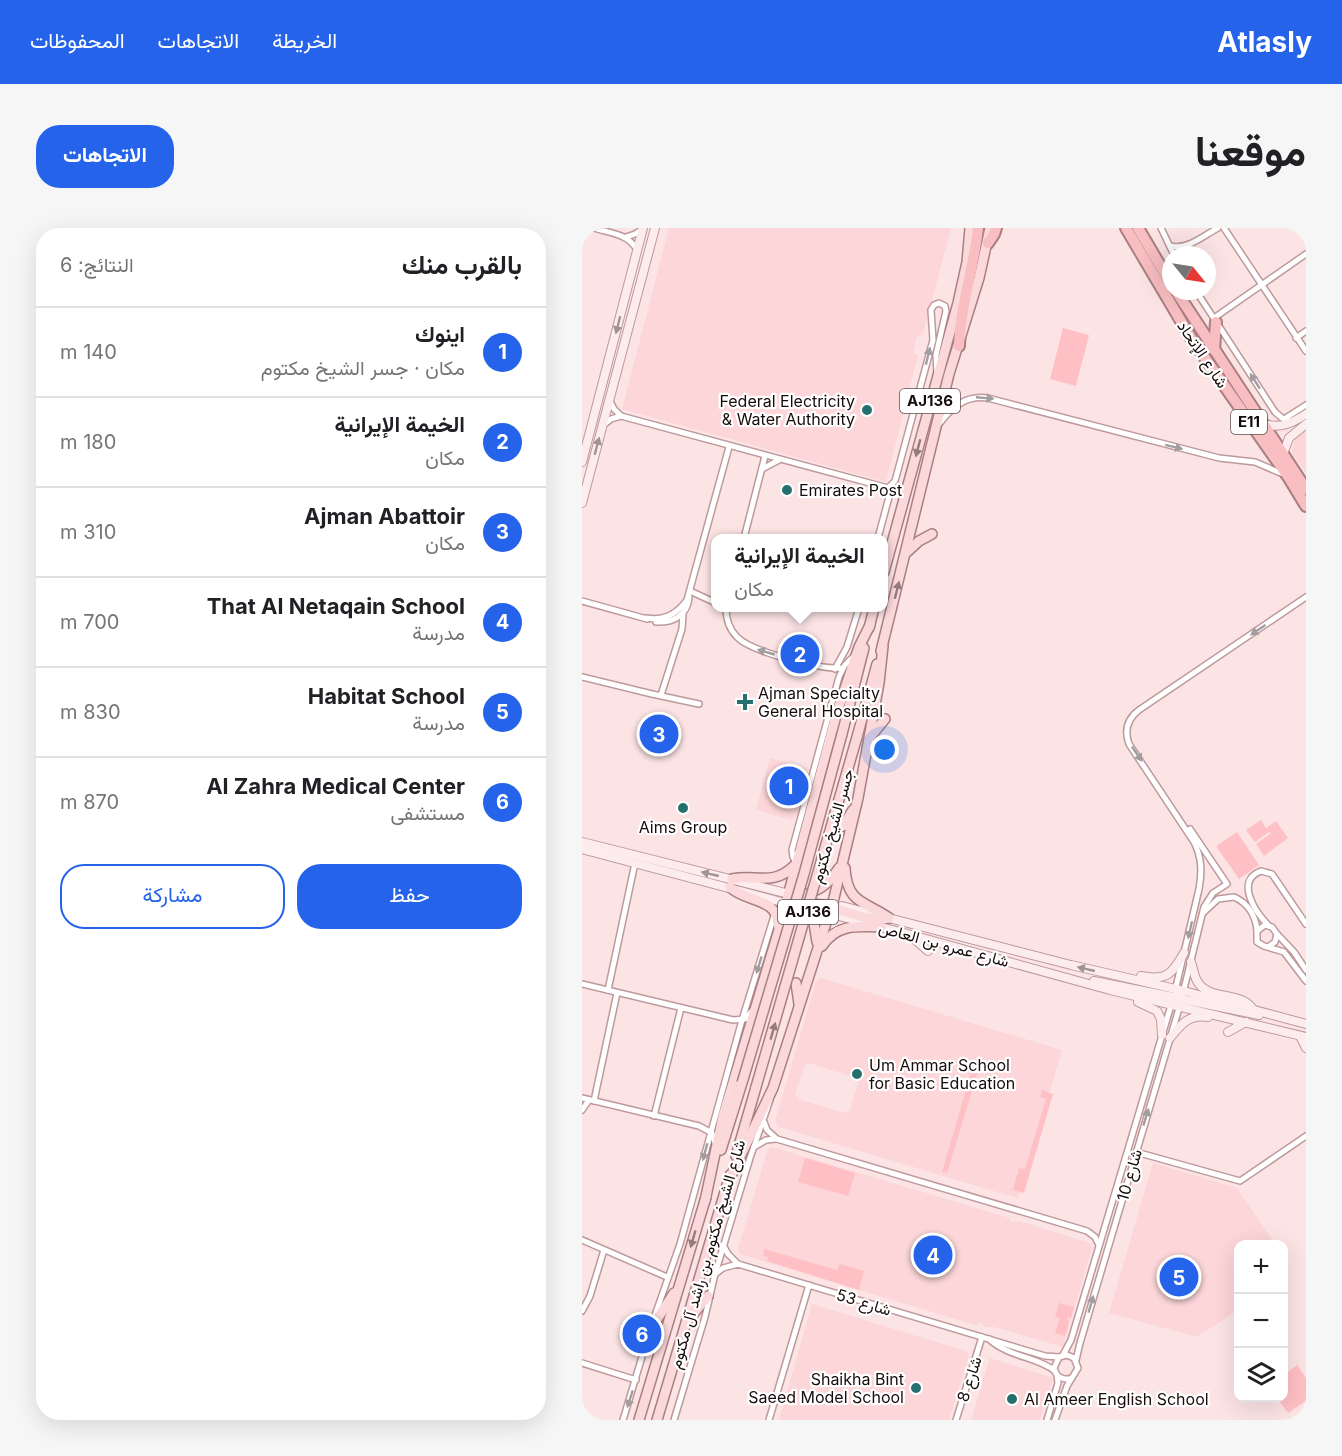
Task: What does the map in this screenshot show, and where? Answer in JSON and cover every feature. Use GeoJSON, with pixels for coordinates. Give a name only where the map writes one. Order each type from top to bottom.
{"type":"FeatureCollection","features":[{"type":"Feature","properties":{"kind":"highway"},"geometry":{"type":"LineString","coordinates":[[959,346],[960,325],[974,260],[978,228]]}},
{"type":"Feature","properties":{"kind":"highway"},"geometry":{"type":"LineString","coordinates":[[988,243],[996,228]]}},
{"type":"Feature","properties":{"kind":"highway"},"geometry":{"type":"LineString","coordinates":[[1116,228],[1130,246],[1140,254]]}},
{"type":"Feature","properties":{"kind":"highway","name":"شارع الإتحاد"},"geometry":{"type":"LineString","coordinates":[[1126,228],[1191,338],[1306,506]]}},
{"type":"Feature","properties":{"kind":"highway"},"geometry":{"type":"LineString","coordinates":[[1138,228],[1162,270]]}},
{"type":"Feature","properties":{"kind":"highway"},"geometry":{"type":"LineString","coordinates":[[1145,228],[1162,262]]}},
{"type":"Feature","properties":{"kind":"highway","name":"شارع الإتحاد"},"geometry":{"type":"LineString","coordinates":[[1182,300],[1306,489]]}},
{"type":"Feature","properties":{"kind":"highway"},"geometry":{"type":"LineString","coordinates":[[1214,350],[1216,320]]}},
{"type":"Feature","properties":{"kind":"main road"},"geometry":{"type":"LineString","coordinates":[[582,462],[643,228]]}},
{"type":"Feature","properties":{"kind":"main road"},"geometry":{"type":"LineString","coordinates":[[582,502],[655,228]]}},
{"type":"Feature","properties":{"kind":"main road","name":"AJ136"},"geometry":{"type":"LineString","coordinates":[[888,557],[963,282],[970,228]]}},
{"type":"Feature","properties":{"kind":"main road","name":"AJ136"},"geometry":{"type":"LineString","coordinates":[[883,646],[950,374],[988,243],[990,228]]}},
{"type":"Feature","properties":{"kind":"main road"},"geometry":{"type":"LineString","coordinates":[[630,320],[630,306],[639,271],[634,262]]}},
{"type":"Feature","properties":{"kind":"main road"},"geometry":{"type":"LineString","coordinates":[[1263,424],[1282,426],[1305,420]]}},
{"type":"Feature","properties":{"kind":"main road"},"geometry":{"type":"LineString","coordinates":[[1283,454],[1289,438],[1305,420]]}},
{"type":"Feature","properties":{"kind":"main road"},"geometry":{"type":"LineString","coordinates":[[907,552],[919,541],[932,534]]}},
{"type":"Feature","properties":{"kind":"main road","name":"AJ136"},"geometry":{"type":"LineString","coordinates":[[870,625],[873,612]]}},
{"type":"Feature","properties":{"kind":"main road"},"geometry":{"type":"LineString","coordinates":[[816,955],[814,922],[802,901],[796,863],[803,826],[815,797],[837,712],[856,654],[870,625]]}},
{"type":"Feature","properties":{"kind":"main road","name":"جسر الشيخ مكتوم"},"geometry":{"type":"LineString","coordinates":[[742,1083],[842,734],[870,625]]}},
{"type":"Feature","properties":{"kind":"main road"},"geometry":{"type":"LineString","coordinates":[[729,1180],[773,1088],[831,911],[858,798],[883,646]]}},
{"type":"Feature","properties":{"kind":"main road","name":"جسر الشيخ مكتوم"},"geometry":{"type":"LineString","coordinates":[[756,1087],[883,646]]}},
{"type":"Feature","properties":{"kind":"main road"},"geometry":{"type":"LineString","coordinates":[[869,738],[885,719]]}},
{"type":"Feature","properties":{"kind":"main road"},"geometry":{"type":"LineString","coordinates":[[816,763],[821,774]]}},
{"type":"Feature","properties":{"kind":"main road"},"geometry":{"type":"LineString","coordinates":[[815,797],[817,819]]}},
{"type":"Feature","properties":{"kind":"main road"},"geometry":{"type":"LineString","coordinates":[[843,826],[858,798]]}},
{"type":"Feature","properties":{"kind":"main road"},"geometry":{"type":"LineString","coordinates":[[582,842],[802,901],[831,911],[875,919],[889,918]]}},
{"type":"Feature","properties":{"kind":"main road"},"geometry":{"type":"LineString","coordinates":[[582,849],[712,885],[769,879],[787,872],[796,863]]}},
{"type":"Feature","properties":{"kind":"main road"},"geometry":{"type":"LineString","coordinates":[[705,1201],[714,1152],[778,933],[786,918],[802,901],[828,883],[845,860]]}},
{"type":"Feature","properties":{"kind":"main road"},"geometry":{"type":"LineString","coordinates":[[845,860],[847,883],[853,896],[860,903],[889,918]]}},
{"type":"Feature","properties":{"kind":"main road"},"geometry":{"type":"LineString","coordinates":[[778,933],[802,901],[796,863]]}},
{"type":"Feature","properties":{"kind":"main road"},"geometry":{"type":"LineString","coordinates":[[731,883],[738,894],[773,908],[778,918],[778,933]]}},
{"type":"Feature","properties":{"kind":"main road","name":"شارع عمرو بن العاص"},"geometry":{"type":"LineString","coordinates":[[831,911],[1110,990],[1253,1009],[1306,1024]]}},
{"type":"Feature","properties":{"kind":"main road"},"geometry":{"type":"LineString","coordinates":[[786,918],[799,913],[808,916],[814,922]]}},
{"type":"Feature","properties":{"kind":"main road","name":"شارع عمرو بن العاص"},"geometry":{"type":"LineString","coordinates":[[889,918],[1114,975],[1226,1017],[1303,1037]]}},
{"type":"Feature","properties":{"kind":"main road"},"geometry":{"type":"LineString","coordinates":[[816,955],[828,938],[838,930],[854,926],[881,927]]}},
{"type":"Feature","properties":{"kind":"main road"},"geometry":{"type":"LineString","coordinates":[[908,934],[928,951]]}},
{"type":"Feature","properties":{"kind":"main road"},"geometry":{"type":"LineString","coordinates":[[1114,975],[1123,973],[1163,978],[1171,974],[1184,953]]}},
{"type":"Feature","properties":{"kind":"main road"},"geometry":{"type":"LineString","coordinates":[[1191,962],[1198,982],[1205,990],[1246,1002],[1253,1009]]}},
{"type":"Feature","properties":{"kind":"main road"},"geometry":{"type":"LineString","coordinates":[[1006,970],[1014,963]]}},
{"type":"Feature","properties":{"kind":"main road"},"geometry":{"type":"LineString","coordinates":[[761,988],[770,979]]}},
{"type":"Feature","properties":{"kind":"main road"},"geometry":{"type":"LineString","coordinates":[[1086,983],[1097,981],[1257,1015],[1266,1013]]}},
{"type":"Feature","properties":{"kind":"main road"},"geometry":{"type":"LineString","coordinates":[[796,983],[800,1006]]}},
{"type":"Feature","properties":{"kind":"main road"},"geometry":{"type":"LineString","coordinates":[[1110,990],[1116,996],[1149,1005],[1157,1011],[1166,1036],[1192,1017],[1220,1019],[1226,1017]]}},
{"type":"Feature","properties":{"kind":"main road"},"geometry":{"type":"LineString","coordinates":[[1228,1032],[1246,1022]]}},
{"type":"Feature","properties":{"kind":"main road"},"geometry":{"type":"LineString","coordinates":[[1303,1037],[1306,1048]]}},
{"type":"Feature","properties":{"kind":"main road","name":"شارع الشيخ مكتوم بن راشد آل مكتوم"},"geometry":{"type":"LineString","coordinates":[[639,1420],[742,1083]]}},
{"type":"Feature","properties":{"kind":"main road","name":"شارع الشيخ مكتوم بن راشد آل مكتوم"},"geometry":{"type":"LineString","coordinates":[[657,1420],[756,1087]]}},
{"type":"Feature","properties":{"kind":"main road"},"geometry":{"type":"LineString","coordinates":[[650,1330],[680,1284]]}},
{"type":"Feature","properties":{"kind":"main road"},"geometry":{"type":"LineString","coordinates":[[687,1323],[708,1296]]}},
{"type":"Feature","properties":{"kind":"street"},"geometry":{"type":"LineString","coordinates":[[594,228],[626,237],[633,242],[637,250]]}},
{"type":"Feature","properties":{"kind":"street"},"geometry":{"type":"LineString","coordinates":[[626,237],[643,228]]}},
{"type":"Feature","properties":{"kind":"street"},"geometry":{"type":"LineString","coordinates":[[1161,228],[1170,246]]}},
{"type":"Feature","properties":{"kind":"street"},"geometry":{"type":"LineString","coordinates":[[1186,246],[1218,228]]}},
{"type":"Feature","properties":{"kind":"street"},"geometry":{"type":"LineString","coordinates":[[1224,228],[1306,351]]}},
{"type":"Feature","properties":{"kind":"street"},"geometry":{"type":"LineString","coordinates":[[1216,320],[1306,254]]}},
{"type":"Feature","properties":{"kind":"street"},"geometry":{"type":"LineString","coordinates":[[1202,300],[1275,412],[1293,422]]}},
{"type":"Feature","properties":{"kind":"street"},"geometry":{"type":"LineString","coordinates":[[609,399],[621,416],[885,489],[895,481],[933,340],[931,310],[939,303],[944,304],[946,311],[936,355],[937,375]]}},
{"type":"Feature","properties":{"kind":"street"},"geometry":{"type":"LineString","coordinates":[[1296,338],[1306,331]]}},
{"type":"Feature","properties":{"kind":"street"},"geometry":{"type":"LineString","coordinates":[[938,426],[962,401],[976,397],[988,398],[1220,458],[1256,462],[1289,478]]}},
{"type":"Feature","properties":{"kind":"street"},"geometry":{"type":"LineString","coordinates":[[1284,419],[1306,405]]}},
{"type":"Feature","properties":{"kind":"street"},"geometry":{"type":"LineString","coordinates":[[602,426],[621,416]]}},
{"type":"Feature","properties":{"kind":"street"},"geometry":{"type":"LineString","coordinates":[[661,695],[683,625],[683,614],[688,604],[729,447]]}},
{"type":"Feature","properties":{"kind":"street"},"geometry":{"type":"LineString","coordinates":[[745,534],[765,456]]}},
{"type":"Feature","properties":{"kind":"street"},"geometry":{"type":"LineString","coordinates":[[762,469],[780,459]]}},
{"type":"Feature","properties":{"kind":"street"},"geometry":{"type":"LineString","coordinates":[[879,534],[889,497],[885,489]]}},
{"type":"Feature","properties":{"kind":"street"},"geometry":{"type":"LineString","coordinates":[[690,593],[711,601]]}},
{"type":"Feature","properties":{"kind":"street"},"geometry":{"type":"LineString","coordinates":[[679,636],[674,617],[690,593]]}},
{"type":"Feature","properties":{"kind":"street"},"geometry":{"type":"LineString","coordinates":[[1177,998],[1202,864],[1198,849],[1129,744],[1126,731],[1130,719],[1139,710],[1306,597]]}},
{"type":"Feature","properties":{"kind":"street"},"geometry":{"type":"LineString","coordinates":[[582,601],[658,622],[683,614]]}},
{"type":"Feature","properties":{"kind":"street"},"geometry":{"type":"LineString","coordinates":[[726,612],[736,637],[747,645],[823,668],[843,668]]}},
{"type":"Feature","properties":{"kind":"street"},"geometry":{"type":"LineString","coordinates":[[835,669],[847,647],[858,612]]}},
{"type":"Feature","properties":{"kind":"street"},"geometry":{"type":"LineString","coordinates":[[803,826],[816,763],[843,668],[856,654]]}},
{"type":"Feature","properties":{"kind":"street"},"geometry":{"type":"LineString","coordinates":[[582,676],[699,704]]}},
{"type":"Feature","properties":{"kind":"street"},"geometry":{"type":"LineString","coordinates":[[1177,998],[1191,962],[1202,915],[1210,897],[1227,884],[1191,830],[1183,825]]}},
{"type":"Feature","properties":{"kind":"street"},"geometry":{"type":"LineString","coordinates":[[608,990],[636,863]]}},
{"type":"Feature","properties":{"kind":"street"},"geometry":{"type":"LineString","coordinates":[[1306,924],[1272,874],[1261,871],[1252,877],[1247,890],[1260,915],[1294,952],[1306,970]]}},
{"type":"Feature","properties":{"kind":"street"},"geometry":{"type":"LineString","coordinates":[[1202,915],[1218,899],[1234,897],[1248,907],[1256,922],[1257,942],[1284,952],[1306,981]]}},
{"type":"Feature","properties":{"kind":"street"},"geometry":{"type":"LineString","coordinates":[[623,1420],[650,1330],[680,1244],[739,1029],[773,918],[773,908]]}},
{"type":"Feature","properties":{"kind":"street"},"geometry":{"type":"LineString","coordinates":[[1257,931],[1262,926],[1269,926]]}},
{"type":"Feature","properties":{"kind":"street"},"geometry":{"type":"LineString","coordinates":[[1268,946],[1275,942],[1277,934]]}},
{"type":"Feature","properties":{"kind":"street"},"geometry":{"type":"LineString","coordinates":[[582,984],[733,1020],[742,1020],[756,1006]]}},
{"type":"Feature","properties":{"kind":"street"},"geometry":{"type":"LineString","coordinates":[[582,1110],[592,1100],[617,993]]}},
{"type":"Feature","properties":{"kind":"street","name":"شارع 10"},"geometry":{"type":"LineString","coordinates":[[1061,1356],[1071,1340],[1177,998]]}},
{"type":"Feature","properties":{"kind":"street"},"geometry":{"type":"LineString","coordinates":[[654,1116],[681,1008]]}},
{"type":"Feature","properties":{"kind":"street"},"geometry":{"type":"LineString","coordinates":[[733,1020],[739,1029]]}},
{"type":"Feature","properties":{"kind":"street","name":"شارع 10"},"geometry":{"type":"LineString","coordinates":[[1076,1360],[1136,1152],[1166,1036]]}},
{"type":"Feature","properties":{"kind":"street"},"geometry":{"type":"LineString","coordinates":[[674,1420],[705,1317],[714,1274],[773,1088]]}},
{"type":"Feature","properties":{"kind":"street"},"geometry":{"type":"LineString","coordinates":[[582,1098],[699,1126],[710,1131],[714,1137],[714,1152]]}},
{"type":"Feature","properties":{"kind":"street"},"geometry":{"type":"LineString","coordinates":[[699,1126],[709,1124],[714,1119]]}},
{"type":"Feature","properties":{"kind":"street"},"geometry":{"type":"LineString","coordinates":[[764,1122],[770,1134],[777,1139],[1087,1231],[1095,1237],[1099,1245]]}},
{"type":"Feature","properties":{"kind":"street"},"geometry":{"type":"LineString","coordinates":[[1136,1152],[1237,1181],[1242,1180],[1306,1136]]}},
{"type":"Feature","properties":{"kind":"street"},"geometry":{"type":"LineString","coordinates":[[753,1148],[761,1142],[777,1139]]}},
{"type":"Feature","properties":{"kind":"street"},"geometry":{"type":"LineString","coordinates":[[1087,1231],[1097,1230],[1106,1224]]}},
{"type":"Feature","properties":{"kind":"street"},"geometry":{"type":"LineString","coordinates":[[582,1239],[668,1276]]}},
{"type":"Feature","properties":{"kind":"street"},"geometry":{"type":"LineString","coordinates":[[723,1245],[738,1264]]}},
{"type":"Feature","properties":{"kind":"street"},"geometry":{"type":"LineString","coordinates":[[582,1311],[590,1296],[604,1250]]}},
{"type":"Feature","properties":{"kind":"street"},"geometry":{"type":"LineString","coordinates":[[714,1274],[723,1268],[738,1264]]}},
{"type":"Feature","properties":{"kind":"street","name":"شارع 53"},"geometry":{"type":"LineString","coordinates":[[738,1264],[998,1340],[1045,1356],[1061,1356]]}},
{"type":"Feature","properties":{"kind":"street"},"geometry":{"type":"LineString","coordinates":[[769,1420],[809,1285]]}},
{"type":"Feature","properties":{"kind":"street","name":"شارع 8"},"geometry":{"type":"LineString","coordinates":[[956,1420],[982,1337]]}},
{"type":"Feature","properties":{"kind":"street","name":"شارع 53"},"geometry":{"type":"LineString","coordinates":[[989,1339],[1003,1348],[1048,1366],[1056,1373]]}},
{"type":"Feature","properties":{"kind":"street"},"geometry":{"type":"LineString","coordinates":[[1047,1420],[1058,1383],[1055,1364],[1061,1356],[1070,1356],[1076,1360],[1077,1372],[1066,1389],[1055,1420]]}},
{"type":"Feature","properties":{"kind":"street"},"geometry":{"type":"LineString","coordinates":[[582,1363],[636,1380]]}},
{"type":"Feature","properties":{"kind":"street"},"geometry":{"type":"LineString","coordinates":[[1056,1373],[1064,1379],[1072,1378]]}},
{"type":"Feature","properties":{"kind":"shaded area"},"geometry":{"type":"Polygon","coordinates":[[[669,228],[951,228],[923,334],[917,337],[913,353],[918,355],[886,482],[622,409],[669,228]]]}},
{"type":"Feature","properties":{"kind":"shaded area"},"geometry":{"type":"Polygon","coordinates":[[[1063,328],[1089,335],[1076,386],[1050,379],[1063,328]]]}},
{"type":"Feature","properties":{"kind":"shaded area"},"geometry":{"type":"Polygon","coordinates":[[[1306,429],[1306,473],[1292,453],[1295,437],[1306,429]]]}},
{"type":"Feature","properties":{"kind":"shaded area"},"geometry":{"type":"Polygon","coordinates":[[[770,758],[806,768],[809,777],[800,812],[792,820],[756,810],[770,758]]]}},
{"type":"Feature","properties":{"kind":"shaded area"},"geometry":{"type":"Polygon","coordinates":[[[1261,820],[1266,828],[1276,821],[1288,838],[1264,856],[1256,844],[1271,833],[1269,832],[1255,842],[1246,830],[1261,820]]]}},
{"type":"Feature","properties":{"kind":"shaded area"},"geometry":{"type":"Polygon","coordinates":[[[1237,832],[1259,865],[1239,879],[1216,846],[1237,832]]]}},
{"type":"Feature","properties":{"kind":"shaded area"},"geometry":{"type":"Polygon","coordinates":[[[821,978],[1062,1050],[1017,1198],[779,1127],[775,1121],[816,981],[821,978]],[[809,1063],[805,1066],[795,1094],[798,1099],[845,1113],[850,1110],[858,1083],[856,1078],[809,1063]]]}},
{"type":"Feature","properties":{"kind":"shaded area"},"geometry":{"type":"Polygon","coordinates":[[[971,1073],[977,1074],[947,1173],[942,1172],[971,1073]]]}},
{"type":"Feature","properties":{"kind":"shaded area"},"geometry":{"type":"Polygon","coordinates":[[[1042,1090],[1053,1094],[1024,1193],[1013,1190],[1019,1168],[1025,1169],[1046,1099],[1040,1097],[1042,1090]]]}},
{"type":"Feature","properties":{"kind":"shaded area"},"geometry":{"type":"Polygon","coordinates":[[[772,1147],[1010,1218],[1011,1222],[1019,1221],[1090,1243],[1092,1248],[1063,1347],[994,1327],[985,1327],[981,1323],[983,1314],[981,1322],[975,1325],[740,1254],[738,1249],[768,1149],[772,1147]]]}},
{"type":"Feature","properties":{"kind":"shaded area"},"geometry":{"type":"Polygon","coordinates":[[[805,1158],[855,1173],[848,1196],[798,1182],[805,1158]]]}},
{"type":"Feature","properties":{"kind":"shaded area"},"geometry":{"type":"Polygon","coordinates":[[[1153,1163],[1237,1188],[1272,1240],[1234,1240],[1234,1313],[1197,1337],[1109,1313],[1153,1163]]]}},
{"type":"Feature","properties":{"kind":"shaded area"},"geometry":{"type":"Polygon","coordinates":[[[764,1249],[837,1270],[840,1264],[864,1271],[859,1290],[767,1261],[768,1257],[763,1256],[764,1249]]]}},
{"type":"Feature","properties":{"kind":"shaded area"},"geometry":{"type":"Polygon","coordinates":[[[1059,1303],[1074,1307],[1071,1318],[1067,1317],[1069,1321],[1065,1336],[1055,1333],[1060,1318],[1055,1317],[1059,1303]]]}},
{"type":"Feature","properties":{"kind":"shaded area"},"geometry":{"type":"Polygon","coordinates":[[[812,1304],[966,1351],[969,1356],[949,1420],[779,1420],[812,1304]]]}},
{"type":"Feature","properties":{"kind":"shaded area","name":"Al Ameer English School"},"geometry":{"type":"Polygon","coordinates":[[[990,1358],[1053,1378],[1040,1420],[971,1420],[990,1358]]]}},
{"type":"Feature","properties":{"kind":"shaded area"},"geometry":{"type":"Polygon","coordinates":[[[1297,1365],[1306,1378],[1306,1401],[1288,1413],[1280,1402],[1288,1402],[1288,1372],[1297,1365]]]}},
{"type":"Feature","properties":{"kind":"place","name":"Federal Electricity & Water Authority"},"geometry":{"type":"Point","coordinates":[867,410]}},
{"type":"Feature","properties":{"kind":"place","name":"Emirates Post"},"geometry":{"type":"Point","coordinates":[787,490]}},
{"type":"Feature","properties":{"kind":"place","name":"الخيمة الإيرانية"},"geometry":{"type":"Point","coordinates":[800,654]}},
{"type":"Feature","properties":{"kind":"place","name":"Ajman Specialty General Hospital"},"geometry":{"type":"Point","coordinates":[745,702]}},
{"type":"Feature","properties":{"kind":"place","name":"Ajman Abattoir"},"geometry":{"type":"Point","coordinates":[659,734]}},
{"type":"Feature","properties":{"kind":"place","name":"اينوك"},"geometry":{"type":"Point","coordinates":[789,786]}},
{"type":"Feature","properties":{"kind":"place","name":"Aims Group"},"geometry":{"type":"Point","coordinates":[683,808]}},
{"type":"Feature","properties":{"kind":"place","name":"Um Ammar School for Basic Education"},"geometry":{"type":"Point","coordinates":[857,1074]}},
{"type":"Feature","properties":{"kind":"place","name":"That Al Netaqain School"},"geometry":{"type":"Point","coordinates":[933,1255]}},
{"type":"Feature","properties":{"kind":"place","name":"Habitat School"},"geometry":{"type":"Point","coordinates":[1179,1277]}},
{"type":"Feature","properties":{"kind":"place","name":"Al Zahra Medical Center"},"geometry":{"type":"Point","coordinates":[642,1334]}},
{"type":"Feature","properties":{"kind":"place","name":"Shaikha Bint Saeed Model School"},"geometry":{"type":"Point","coordinates":[916,1388]}},
{"type":"Feature","properties":{"kind":"place","name":"Al Ameer English School"},"geometry":{"type":"Point","coordinates":[1012,1399]}}]}
